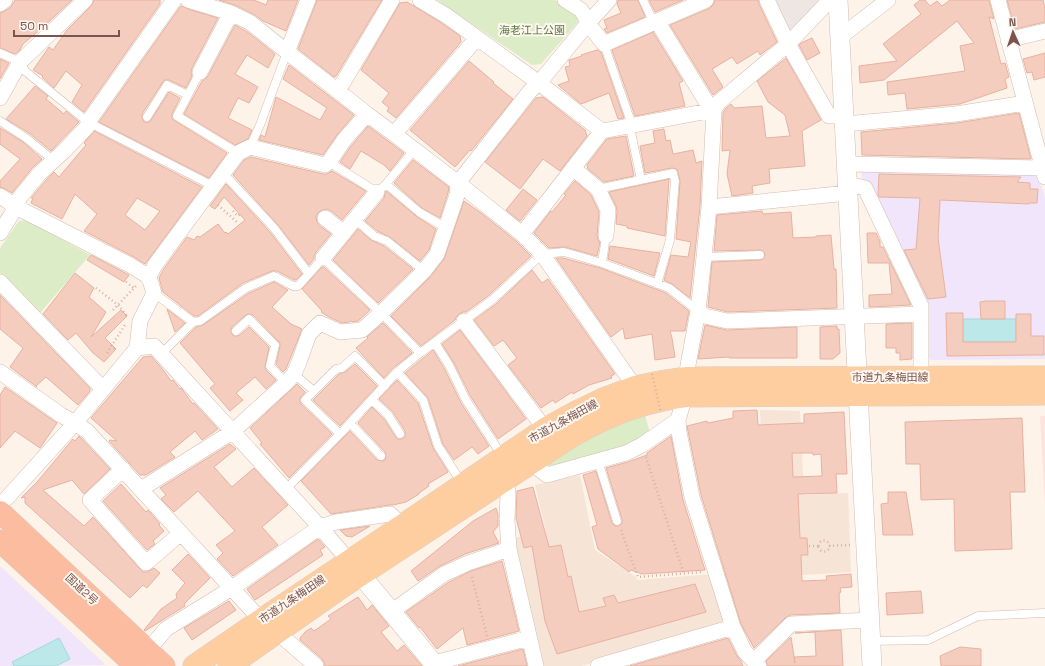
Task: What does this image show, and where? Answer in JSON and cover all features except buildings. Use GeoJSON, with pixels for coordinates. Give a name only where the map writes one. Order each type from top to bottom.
{"type":"FeatureCollection","features":[{"type":"Feature","properties":{"kind":"highway","name":"国道2号"},"geometry":{"type":"LineString","coordinates":[[3,505],[142,658]]}},
{"type":"Feature","properties":{"kind":"highway","name":"国道2号"},"geometry":{"type":"LineString","coordinates":[[0,541],[142,658],[164,666]]}},
{"type":"Feature","properties":{"kind":"main road","name":"市道九条梅田線"},"geometry":{"type":"LineString","coordinates":[[355,568],[402,526],[545,430],[576,412],[603,399],[635,388],[660,382],[686,387],[858,386],[1045,376]]}},
{"type":"Feature","properties":{"kind":"main road","name":"市道九条梅田線"},"geometry":{"type":"LineString","coordinates":[[858,386],[1045,394]]}},
{"type":"Feature","properties":{"kind":"main road","name":"市道九条梅田線"},"geometry":{"type":"LineString","coordinates":[[194,666],[269,626],[355,568],[506,479],[572,436],[606,418],[665,399],[686,387]]}},
{"type":"Feature","properties":{"kind":"main road","name":"市道九条梅田線"},"geometry":{"type":"LineString","coordinates":[[229,666],[269,626]]}},
{"type":"Feature","properties":{"kind":"street"},"geometry":{"type":"LineString","coordinates":[[0,4],[5,0]]}},
{"type":"Feature","properties":{"kind":"street"},"geometry":{"type":"LineString","coordinates":[[0,98],[20,62],[85,0]]}},
{"type":"Feature","properties":{"kind":"street"},"geometry":{"type":"LineString","coordinates":[[0,233],[16,207],[20,197],[40,173],[64,151],[87,126],[88,122],[174,0]]}},
{"type":"Feature","properties":{"kind":"street"},"geometry":{"type":"LineString","coordinates":[[188,0],[231,13],[252,23],[287,52],[338,90],[366,114],[458,183],[522,234],[542,254],[635,388]]}},
{"type":"Feature","properties":{"kind":"street"},"geometry":{"type":"LineString","coordinates":[[287,52],[308,0]]}},
{"type":"Feature","properties":{"kind":"street"},"geometry":{"type":"LineString","coordinates":[[338,90],[392,0]]}},
{"type":"Feature","properties":{"kind":"street"},"geometry":{"type":"LineString","coordinates":[[420,0],[447,16],[602,131]]}},
{"type":"Feature","properties":{"kind":"street"},"geometry":{"type":"LineString","coordinates":[[565,0],[581,10],[593,30],[604,44],[706,0]]}},
{"type":"Feature","properties":{"kind":"street"},"geometry":{"type":"LineString","coordinates":[[141,489],[232,432],[290,378],[299,362],[309,334],[320,323],[340,332],[362,330],[424,271],[437,254],[457,195],[458,183],[530,91],[540,84],[589,22],[610,0]]}},
{"type":"Feature","properties":{"kind":"street"},"geometry":{"type":"LineString","coordinates":[[767,0],[788,44],[829,116],[844,120],[956,114],[1025,103]]}},
{"type":"Feature","properties":{"kind":"street"},"geometry":{"type":"LineString","coordinates":[[830,0],[788,44],[718,102],[714,110],[709,207],[698,311],[688,365],[686,387],[678,420],[692,497],[734,627],[745,652],[756,663],[792,624],[870,620]]}},
{"type":"Feature","properties":{"kind":"street"},"geometry":{"type":"LineString","coordinates":[[838,0],[872,666]]}},
{"type":"Feature","properties":{"kind":"street"},"geometry":{"type":"LineString","coordinates":[[840,37],[888,0]]}},
{"type":"Feature","properties":{"kind":"street"},"geometry":{"type":"LineString","coordinates":[[847,164],[1044,173],[998,0]]}},
{"type":"Feature","properties":{"kind":"street"},"geometry":{"type":"LineString","coordinates":[[200,72],[231,13]]}},
{"type":"Feature","properties":{"kind":"street"},"geometry":{"type":"LineString","coordinates":[[657,21],[707,103],[714,110]]}},
{"type":"Feature","properties":{"kind":"street"},"geometry":{"type":"LineString","coordinates":[[1008,40],[1045,31]]}},
{"type":"Feature","properties":{"kind":"street"},"geometry":{"type":"LineString","coordinates":[[394,134],[477,38]]}},
{"type":"Feature","properties":{"kind":"street"},"geometry":{"type":"LineString","coordinates":[[522,234],[602,131],[714,110]]}},
{"type":"Feature","properties":{"kind":"street"},"geometry":{"type":"LineString","coordinates":[[144,279],[223,173],[244,150],[325,165],[329,162],[344,140],[366,114]]}},
{"type":"Feature","properties":{"kind":"street"},"geometry":{"type":"LineString","coordinates":[[573,168],[598,189],[608,210],[606,236]]}},
{"type":"Feature","properties":{"kind":"street"},"geometry":{"type":"LineString","coordinates":[[323,258],[382,188]]}},
{"type":"Feature","properties":{"kind":"street"},"geometry":{"type":"LineString","coordinates":[[709,207],[865,188],[921,306],[921,367]]}},
{"type":"Feature","properties":{"kind":"street"},"geometry":{"type":"LineString","coordinates":[[0,196],[16,207],[130,265],[144,279],[154,293],[140,321],[137,348],[75,423],[3,505]]}},
{"type":"Feature","properties":{"kind":"street"},"geometry":{"type":"LineString","coordinates":[[325,218],[344,233]]}},
{"type":"Feature","properties":{"kind":"street"},"geometry":{"type":"LineString","coordinates":[[0,282],[103,389]]}},
{"type":"Feature","properties":{"kind":"street"},"geometry":{"type":"LineString","coordinates":[[698,311],[705,316],[727,321],[921,314]]}},
{"type":"Feature","properties":{"kind":"street"},"geometry":{"type":"LineString","coordinates":[[464,321],[545,430]]}},
{"type":"Feature","properties":{"kind":"street"},"geometry":{"type":"LineString","coordinates":[[137,348],[154,346],[320,527],[435,665],[529,638]]}},
{"type":"Feature","properties":{"kind":"street"},"geometry":{"type":"LineString","coordinates":[[0,372],[61,415],[87,431],[269,626],[316,666]]}},
{"type":"Feature","properties":{"kind":"street"},"geometry":{"type":"LineString","coordinates":[[532,462],[548,475],[626,453],[642,445],[678,420]]}},
{"type":"Feature","properties":{"kind":"street"},"geometry":{"type":"LineString","coordinates":[[123,469],[90,500],[146,563],[181,533]]}},
{"type":"Feature","properties":{"kind":"street"},"geometry":{"type":"LineString","coordinates":[[506,479],[508,493],[507,520],[509,549],[536,666]]}},
{"type":"Feature","properties":{"kind":"street"},"geometry":{"type":"LineString","coordinates":[[142,658],[166,629],[232,588],[320,527],[336,522],[390,514],[402,526]]}},
{"type":"Feature","properties":{"kind":"street"},"geometry":{"type":"LineString","coordinates":[[391,612],[444,574],[468,563],[509,549]]}},
{"type":"Feature","properties":{"kind":"street"},"geometry":{"type":"LineString","coordinates":[[598,666],[734,627]]}},
{"type":"Feature","properties":{"kind":"lane"},"geometry":{"type":"LineString","coordinates":[[643,0],[652,19],[657,21]]}},
{"type":"Feature","properties":{"kind":"lane"},"geometry":{"type":"LineString","coordinates":[[604,44],[632,125],[631,132],[641,180]]}},
{"type":"Feature","properties":{"kind":"lane"},"geometry":{"type":"LineString","coordinates":[[200,72],[177,116],[244,150],[260,125],[287,52]]}},
{"type":"Feature","properties":{"kind":"lane"},"geometry":{"type":"LineString","coordinates":[[0,53],[20,62],[25,71],[88,122],[213,186]]}},
{"type":"Feature","properties":{"kind":"lane"},"geometry":{"type":"LineString","coordinates":[[147,117],[167,85],[188,95]]}},
{"type":"Feature","properties":{"kind":"lane"},"geometry":{"type":"LineString","coordinates":[[0,121],[26,138],[53,160]]}},
{"type":"Feature","properties":{"kind":"lane"},"geometry":{"type":"LineString","coordinates":[[382,188],[414,150]]}},
{"type":"Feature","properties":{"kind":"lane"},"geometry":{"type":"LineString","coordinates":[[329,162],[382,188],[446,228]]}},
{"type":"Feature","properties":{"kind":"lane"},"geometry":{"type":"LineString","coordinates":[[223,173],[274,228],[309,274]]}},
{"type":"Feature","properties":{"kind":"lane"},"geometry":{"type":"LineString","coordinates":[[598,189],[673,173],[675,181],[670,240],[657,284]]}},
{"type":"Feature","properties":{"kind":"lane"},"geometry":{"type":"LineString","coordinates":[[355,219],[374,236],[387,241],[424,271]]}},
{"type":"Feature","properties":{"kind":"lane"},"geometry":{"type":"LineString","coordinates":[[602,263],[606,236]]}},
{"type":"Feature","properties":{"kind":"lane"},"geometry":{"type":"LineString","coordinates":[[285,490],[340,434],[397,372],[420,353],[492,300],[542,254],[564,252],[602,263],[669,288],[698,311]]}},
{"type":"Feature","properties":{"kind":"lane"},"geometry":{"type":"LineString","coordinates":[[704,257],[760,255]]}},
{"type":"Feature","properties":{"kind":"lane"},"geometry":{"type":"LineString","coordinates":[[168,348],[193,322],[200,321],[246,288],[274,276],[293,286],[298,286],[323,258],[381,313],[420,353]]}},
{"type":"Feature","properties":{"kind":"lane"},"geometry":{"type":"LineString","coordinates":[[154,293],[193,322]]}},
{"type":"Feature","properties":{"kind":"lane"},"geometry":{"type":"LineString","coordinates":[[236,331],[249,319],[275,346],[270,366],[314,390]]}},
{"type":"Feature","properties":{"kind":"lane"},"geometry":{"type":"LineString","coordinates":[[434,343],[449,365],[466,400],[497,448]]}},
{"type":"Feature","properties":{"kind":"lane"},"geometry":{"type":"LineString","coordinates":[[340,434],[306,400],[314,390],[336,369],[342,368],[355,356],[385,386]]}},
{"type":"Feature","properties":{"kind":"lane"},"geometry":{"type":"LineString","coordinates":[[397,372],[423,400],[438,446],[456,474]]}},
{"type":"Feature","properties":{"kind":"lane"},"geometry":{"type":"LineString","coordinates":[[1045,394],[1045,405]]}},
{"type":"Feature","properties":{"kind":"lane"},"geometry":{"type":"LineString","coordinates":[[372,400],[388,415],[400,434]]}},
{"type":"Feature","properties":{"kind":"lane"},"geometry":{"type":"LineString","coordinates":[[350,423],[381,456]]}},
{"type":"Feature","properties":{"kind":"lane"},"geometry":{"type":"LineString","coordinates":[[598,461],[617,520]]}},
{"type":"Feature","properties":{"kind":"lane"},"geometry":{"type":"LineString","coordinates":[[871,641],[928,640],[978,616],[1045,613]]}},
{"type":"Feature","properties":{"kind":"path"},"geometry":{"type":"LineString","coordinates":[[218,205],[238,223]]}},
{"type":"Feature","properties":{"kind":"path"},"geometry":{"type":"LineString","coordinates":[[233,211],[238,216],[240,214]]}},
{"type":"Feature","properties":{"kind":"path"},"geometry":{"type":"LineString","coordinates":[[113,310],[144,279]]}},
{"type":"Feature","properties":{"kind":"path"},"geometry":{"type":"LineString","coordinates":[[126,282],[134,288]]}},
{"type":"Feature","properties":{"kind":"path"},"geometry":{"type":"LineString","coordinates":[[96,288],[118,305]]}},
{"type":"Feature","properties":{"kind":"path"},"geometry":{"type":"LineString","coordinates":[[130,293],[134,297]]}},
{"type":"Feature","properties":{"kind":"path"},"geometry":{"type":"LineString","coordinates":[[107,353],[126,323]]}},
{"type":"Feature","properties":{"kind":"path"},"geometry":{"type":"LineString","coordinates":[[112,345],[115,348]]}},
{"type":"Feature","properties":{"kind":"path"},"geometry":{"type":"LineString","coordinates":[[652,374],[662,413]]}},
{"type":"Feature","properties":{"kind":"path"},"geometry":{"type":"LineString","coordinates":[[642,445],[684,574]]}},
{"type":"Feature","properties":{"kind":"path"},"geometry":{"type":"LineString","coordinates":[[617,520],[638,577],[716,571]]}},
{"type":"Feature","properties":{"kind":"path"},"geometry":{"type":"LineString","coordinates":[[818,546],[819,542],[823,540],[828,543],[829,546]]}},
{"type":"Feature","properties":{"kind":"path"},"geometry":{"type":"LineString","coordinates":[[829,546],[853,544]]}},
{"type":"Feature","properties":{"kind":"path"},"geometry":{"type":"LineString","coordinates":[[809,546],[818,546]]}},
{"type":"Feature","properties":{"kind":"path"},"geometry":{"type":"LineString","coordinates":[[818,546],[819,550],[822,552],[826,551],[829,546]]}},
{"type":"Feature","properties":{"kind":"path"},"geometry":{"type":"LineString","coordinates":[[468,563],[491,648]]}},
{"type":"Feature","properties":{"kind":"shaded area"},"geometry":{"type":"Polygon","coordinates":[[[771,0],[819,0],[791,33],[771,0]]]}},
{"type":"Feature","properties":{"kind":"shaded area"},"geometry":{"type":"Polygon","coordinates":[[[861,167],[1038,174],[1045,198],[1045,359],[931,360],[927,354],[925,307],[862,179],[861,167]]]}},
{"type":"Feature","properties":{"kind":"shaded area"},"geometry":{"type":"Polygon","coordinates":[[[760,410],[800,411],[804,495],[848,493],[851,572],[753,578],[764,497],[760,410]]]}},
{"type":"Feature","properties":{"kind":"shaded area"},"geometry":{"type":"Polygon","coordinates":[[[1040,416],[1045,416],[1045,505],[1040,416]]]}},
{"type":"Feature","properties":{"kind":"shaded area"},"geometry":{"type":"Polygon","coordinates":[[[580,475],[595,550],[636,577],[637,580],[713,574],[729,623],[581,666],[539,666],[514,538],[546,532],[535,485],[580,475]]]}},
{"type":"Feature","properties":{"kind":"shaded area"},"geometry":{"type":"Polygon","coordinates":[[[0,566],[106,665],[0,666],[0,566]]]}},
{"type":"Feature","properties":{"kind":"green space","name":"海老江上公園"},"geometry":{"type":"Polygon","coordinates":[[[437,0],[555,0],[576,14],[578,22],[541,64],[532,65],[437,0]]]}},
{"type":"Feature","properties":{"kind":"green space"},"geometry":{"type":"Polygon","coordinates":[[[27,220],[90,255],[40,313],[0,273],[0,248],[19,221],[27,220]]]}},
{"type":"Feature","properties":{"kind":"green space"},"geometry":{"type":"Polygon","coordinates":[[[645,415],[650,433],[614,454],[549,469],[549,463],[611,426],[645,415]]]}},
{"type":"Feature","properties":{"kind":"water"},"geometry":{"type":"Polygon","coordinates":[[[963,319],[1016,319],[1016,342],[963,342],[963,319]]]}},
{"type":"Feature","properties":{"kind":"water"},"geometry":{"type":"Polygon","coordinates":[[[59,638],[70,659],[56,666],[14,666],[12,662],[59,638]]]}}]}
